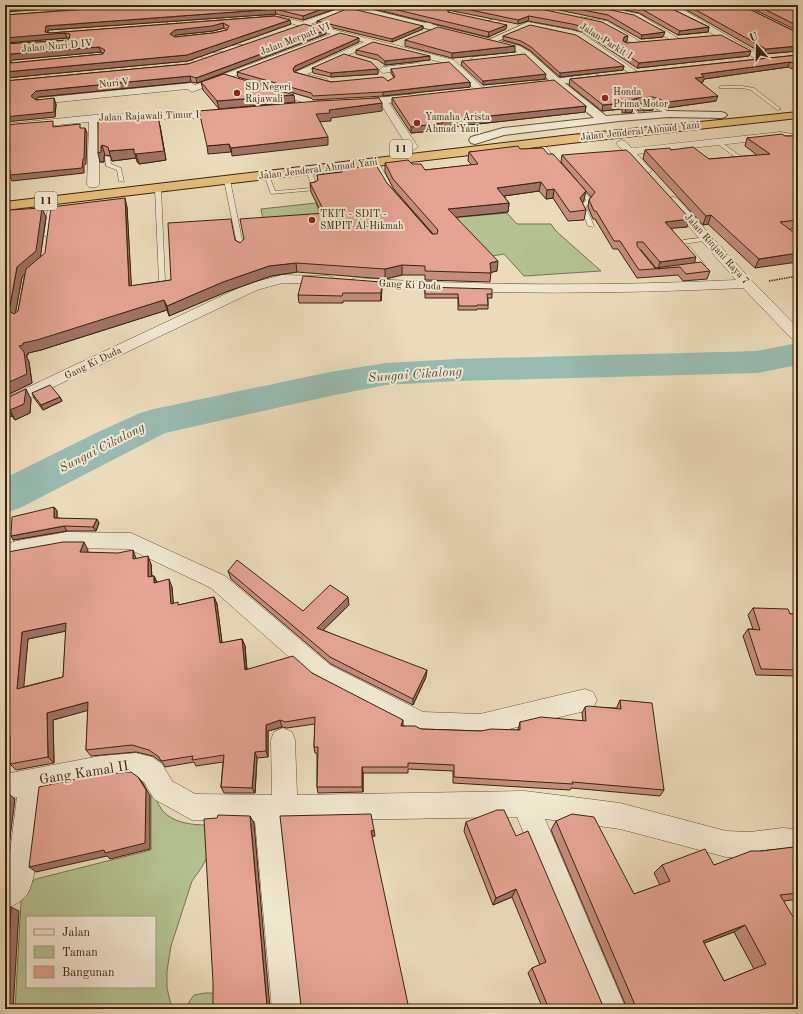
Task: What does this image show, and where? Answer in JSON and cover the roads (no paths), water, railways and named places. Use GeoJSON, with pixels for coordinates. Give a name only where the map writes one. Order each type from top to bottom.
{"type":"FeatureCollection","features":[{"type":"Feature","properties":{"kind":"highway","name":"Jalan Jenderal Ahmad Yani"},"geometry":{"type":"LineString","coordinates":[[5,195],[475,140],[798,108]]}},
{"type":"Feature","properties":{"kind":"highway","name":"Jalan Jenderal Ahmad Yani"},"geometry":{"type":"LineString","coordinates":[[12,205],[52,201],[158,196],[380,170],[493,148],[798,115]]}},
{"type":"Feature","properties":{"kind":"highway"},"geometry":{"type":"LineString","coordinates":[[493,148],[548,154],[600,142],[624,147],[633,138],[695,131],[706,124]]}},
{"type":"Feature","properties":{"kind":"highway"},"geometry":{"type":"LineString","coordinates":[[5,212],[12,205]]}},
{"type":"Feature","properties":{"kind":"street"},"geometry":{"type":"LineString","coordinates":[[168,5],[176,24],[180,53]]}},
{"type":"Feature","properties":{"kind":"street"},"geometry":{"type":"LineString","coordinates":[[446,5],[462,8]]}},
{"type":"Feature","properties":{"kind":"street"},"geometry":{"type":"LineString","coordinates":[[425,29],[451,13],[470,5]]}},
{"type":"Feature","properties":{"kind":"street"},"geometry":{"type":"LineString","coordinates":[[516,5],[528,6],[540,10]]}},
{"type":"Feature","properties":{"kind":"street"},"geometry":{"type":"LineString","coordinates":[[582,5],[633,15],[680,39],[661,41]]}},
{"type":"Feature","properties":{"kind":"street"},"geometry":{"type":"LineString","coordinates":[[587,20],[616,5]]}},
{"type":"Feature","properties":{"kind":"street"},"geometry":{"type":"LineString","coordinates":[[665,5],[766,58],[748,60]]}},
{"type":"Feature","properties":{"kind":"street"},"geometry":{"type":"LineString","coordinates":[[738,6],[757,5]]}},
{"type":"Feature","properties":{"kind":"street"},"geometry":{"type":"LineString","coordinates":[[290,29],[347,6],[425,29],[438,28],[517,48],[527,54],[557,82],[604,120]]}},
{"type":"Feature","properties":{"kind":"street"},"geometry":{"type":"LineString","coordinates":[[517,28],[488,21],[528,6]]}},
{"type":"Feature","properties":{"kind":"street"},"geometry":{"type":"LineString","coordinates":[[738,6],[754,14]]}},
{"type":"Feature","properties":{"kind":"street"},"geometry":{"type":"LineString","coordinates":[[451,13],[465,16]]}},
{"type":"Feature","properties":{"kind":"street"},"geometry":{"type":"LineString","coordinates":[[255,18],[276,17],[451,62],[484,89],[465,91]]}},
{"type":"Feature","properties":{"kind":"street"},"geometry":{"type":"LineString","coordinates":[[578,18],[604,23],[643,20]]}},
{"type":"Feature","properties":{"kind":"street","name":"Jalan Parkit I"},"geometry":{"type":"LineString","coordinates":[[517,28],[531,23],[576,33],[597,48],[639,73],[620,75]]}},
{"type":"Feature","properties":{"kind":"street"},"geometry":{"type":"LineString","coordinates":[[604,23],[642,43],[625,45]]}},
{"type":"Feature","properties":{"kind":"street"},"geometry":{"type":"LineString","coordinates":[[163,25],[176,24]]}},
{"type":"Feature","properties":{"kind":"street"},"geometry":{"type":"LineString","coordinates":[[490,41],[517,28]]}},
{"type":"Feature","properties":{"kind":"street","name":"Jalan Merpati VI"},"geometry":{"type":"LineString","coordinates":[[190,85],[225,78],[338,34]]}},
{"type":"Feature","properties":{"kind":"street"},"geometry":{"type":"LineString","coordinates":[[706,37],[721,35]]}},
{"type":"Feature","properties":{"kind":"street"},"geometry":{"type":"LineString","coordinates":[[392,47],[406,41]]}},
{"type":"Feature","properties":{"kind":"street"},"geometry":{"type":"LineString","coordinates":[[335,82],[308,77],[300,74],[298,71],[372,42]]}},
{"type":"Feature","properties":{"kind":"street"},"geometry":{"type":"LineString","coordinates":[[597,48],[611,46]]}},
{"type":"Feature","properties":{"kind":"street"},"geometry":{"type":"LineString","coordinates":[[17,50],[13,65],[101,54]]}},
{"type":"Feature","properties":{"kind":"street"},"geometry":{"type":"LineString","coordinates":[[189,65],[231,51],[247,51],[267,61],[281,65]]}},
{"type":"Feature","properties":{"kind":"street"},"geometry":{"type":"LineString","coordinates":[[180,53],[247,51]]}},
{"type":"Feature","properties":{"kind":"street"},"geometry":{"type":"LineString","coordinates":[[180,53],[202,61]]}},
{"type":"Feature","properties":{"kind":"street"},"geometry":{"type":"LineString","coordinates":[[343,54],[355,58]]}},
{"type":"Feature","properties":{"kind":"street"},"geometry":{"type":"LineString","coordinates":[[375,64],[383,75],[451,62],[527,54]]}},
{"type":"Feature","properties":{"kind":"street"},"geometry":{"type":"LineString","coordinates":[[528,84],[605,76]]}},
{"type":"Feature","properties":{"kind":"street"},"geometry":{"type":"LineString","coordinates":[[225,78],[240,82]]}},
{"type":"Feature","properties":{"kind":"street"},"geometry":{"type":"LineString","coordinates":[[190,85],[194,101]]}},
{"type":"Feature","properties":{"kind":"street","name":"Nuri V"},"geometry":{"type":"LineString","coordinates":[[38,108],[190,85]]}},
{"type":"Feature","properties":{"kind":"street"},"geometry":{"type":"LineString","coordinates":[[261,88],[323,104],[296,106]]}},
{"type":"Feature","properties":{"kind":"street"},"geometry":{"type":"LineString","coordinates":[[395,88],[403,98]]}},
{"type":"Feature","properties":{"kind":"street"},"geometry":{"type":"LineString","coordinates":[[347,103],[426,96]]}},
{"type":"Feature","properties":{"kind":"street"},"geometry":{"type":"LineString","coordinates":[[382,101],[413,147]]}},
{"type":"Feature","properties":{"kind":"street","name":"Jalan Rajawali Timur I"},"geometry":{"type":"LineString","coordinates":[[6,126],[38,108],[115,122],[173,120],[196,115],[234,112]]}},
{"type":"Feature","properties":{"kind":"street"},"geometry":{"type":"LineString","coordinates":[[475,140],[503,132],[638,116],[669,114],[721,115]]}},
{"type":"Feature","properties":{"kind":"street"},"geometry":{"type":"LineString","coordinates":[[93,185],[94,118]]}},
{"type":"Feature","properties":{"kind":"street"},"geometry":{"type":"LineString","coordinates":[[5,138],[6,126]]}},
{"type":"Feature","properties":{"kind":"street"},"geometry":{"type":"LineString","coordinates":[[624,147],[718,142],[781,135],[791,136],[798,139]]}},
{"type":"Feature","properties":{"kind":"street"},"geometry":{"type":"LineString","coordinates":[[624,147],[655,181]]}},
{"type":"Feature","properties":{"kind":"street","name":"Jalan Rinjani Raya 7"},"geometry":{"type":"LineString","coordinates":[[666,193],[747,284],[796,334]]}},
{"type":"Feature","properties":{"kind":"street","name":"Gang Ki Duda"},"geometry":{"type":"LineString","coordinates":[[5,405],[231,296],[252,287],[282,279],[310,278],[396,285],[498,288],[664,288],[747,284]]}},
{"type":"Feature","properties":{"kind":"street"},"geometry":{"type":"LineString","coordinates":[[5,553],[16,549],[67,540],[131,541],[218,582],[322,672],[421,723],[480,724],[585,700]]}},
{"type":"Feature","properties":{"kind":"street"},"geometry":{"type":"LineString","coordinates":[[283,740],[276,808],[287,1009]]}},
{"type":"Feature","properties":{"kind":"street","name":"Gang Kamal II"},"geometry":{"type":"LineString","coordinates":[[5,787],[100,768],[136,765],[143,766],[153,773],[163,790],[192,808],[525,804],[620,816],[726,844],[750,845],[782,841],[798,842]]}},
{"type":"Feature","properties":{"kind":"street"},"geometry":{"type":"LineString","coordinates":[[5,895],[17,885],[20,878],[32,782]]}},
{"type":"Feature","properties":{"kind":"street"},"geometry":{"type":"LineString","coordinates":[[525,804],[611,1009]]}},
{"type":"Feature","properties":{"kind":"lane"},"geometry":{"type":"LineString","coordinates":[[721,87],[742,87],[752,89],[779,109]]}},
{"type":"Feature","properties":{"kind":"lane"},"geometry":{"type":"LineString","coordinates":[[718,142],[744,162]]}},
{"type":"Feature","properties":{"kind":"lane"},"geometry":{"type":"LineString","coordinates":[[548,154],[562,169]]}},
{"type":"Feature","properties":{"kind":"lane"},"geometry":{"type":"LineString","coordinates":[[107,157],[108,165],[119,169],[122,182]]}},
{"type":"Feature","properties":{"kind":"lane"},"geometry":{"type":"LineString","coordinates":[[380,170],[395,195]]}},
{"type":"Feature","properties":{"kind":"lane"},"geometry":{"type":"LineString","coordinates":[[269,183],[272,192],[276,194],[314,189],[316,188],[311,178]]}},
{"type":"Feature","properties":{"kind":"lane"},"geometry":{"type":"LineString","coordinates":[[572,180],[589,200],[583,207],[591,226]]}},
{"type":"Feature","properties":{"kind":"lane"},"geometry":{"type":"LineString","coordinates":[[228,187],[241,249]]}},
{"type":"Feature","properties":{"kind":"lane"},"geometry":{"type":"LineString","coordinates":[[158,196],[162,282]]}},
{"type":"Feature","properties":{"kind":"lane"},"geometry":{"type":"LineString","coordinates":[[47,240],[52,201]]}},
{"type":"Feature","properties":{"kind":"lane"},"geometry":{"type":"LineString","coordinates":[[678,236],[703,266],[686,269]]}},
{"type":"Feature","properties":{"kind":"lane"},"geometry":{"type":"LineString","coordinates":[[683,242],[708,239]]}},
{"type":"Feature","properties":{"kind":"waterway","name":"Sungai Cikalong"},"geometry":{"type":"LineString","coordinates":[[5,497],[154,422],[330,384],[386,374],[457,370],[757,362],[798,354]]}},
{"type":"Feature","properties":{"kind":"place","name":"SD Negeri Rajawali"},"geometry":{"type":"Point","coordinates":[237,93]}},
{"type":"Feature","properties":{"kind":"place","name":"Honda Prima Motor"},"geometry":{"type":"Point","coordinates":[605,98]}},
{"type":"Feature","properties":{"kind":"place","name":"Yamaha Arista Ahmad Yani"},"geometry":{"type":"Point","coordinates":[417,123]}},
{"type":"Feature","properties":{"kind":"place","name":"TKIT - SDIT - SMPIT Al-Hikmah"},"geometry":{"type":"Point","coordinates":[312,220]}}]}
